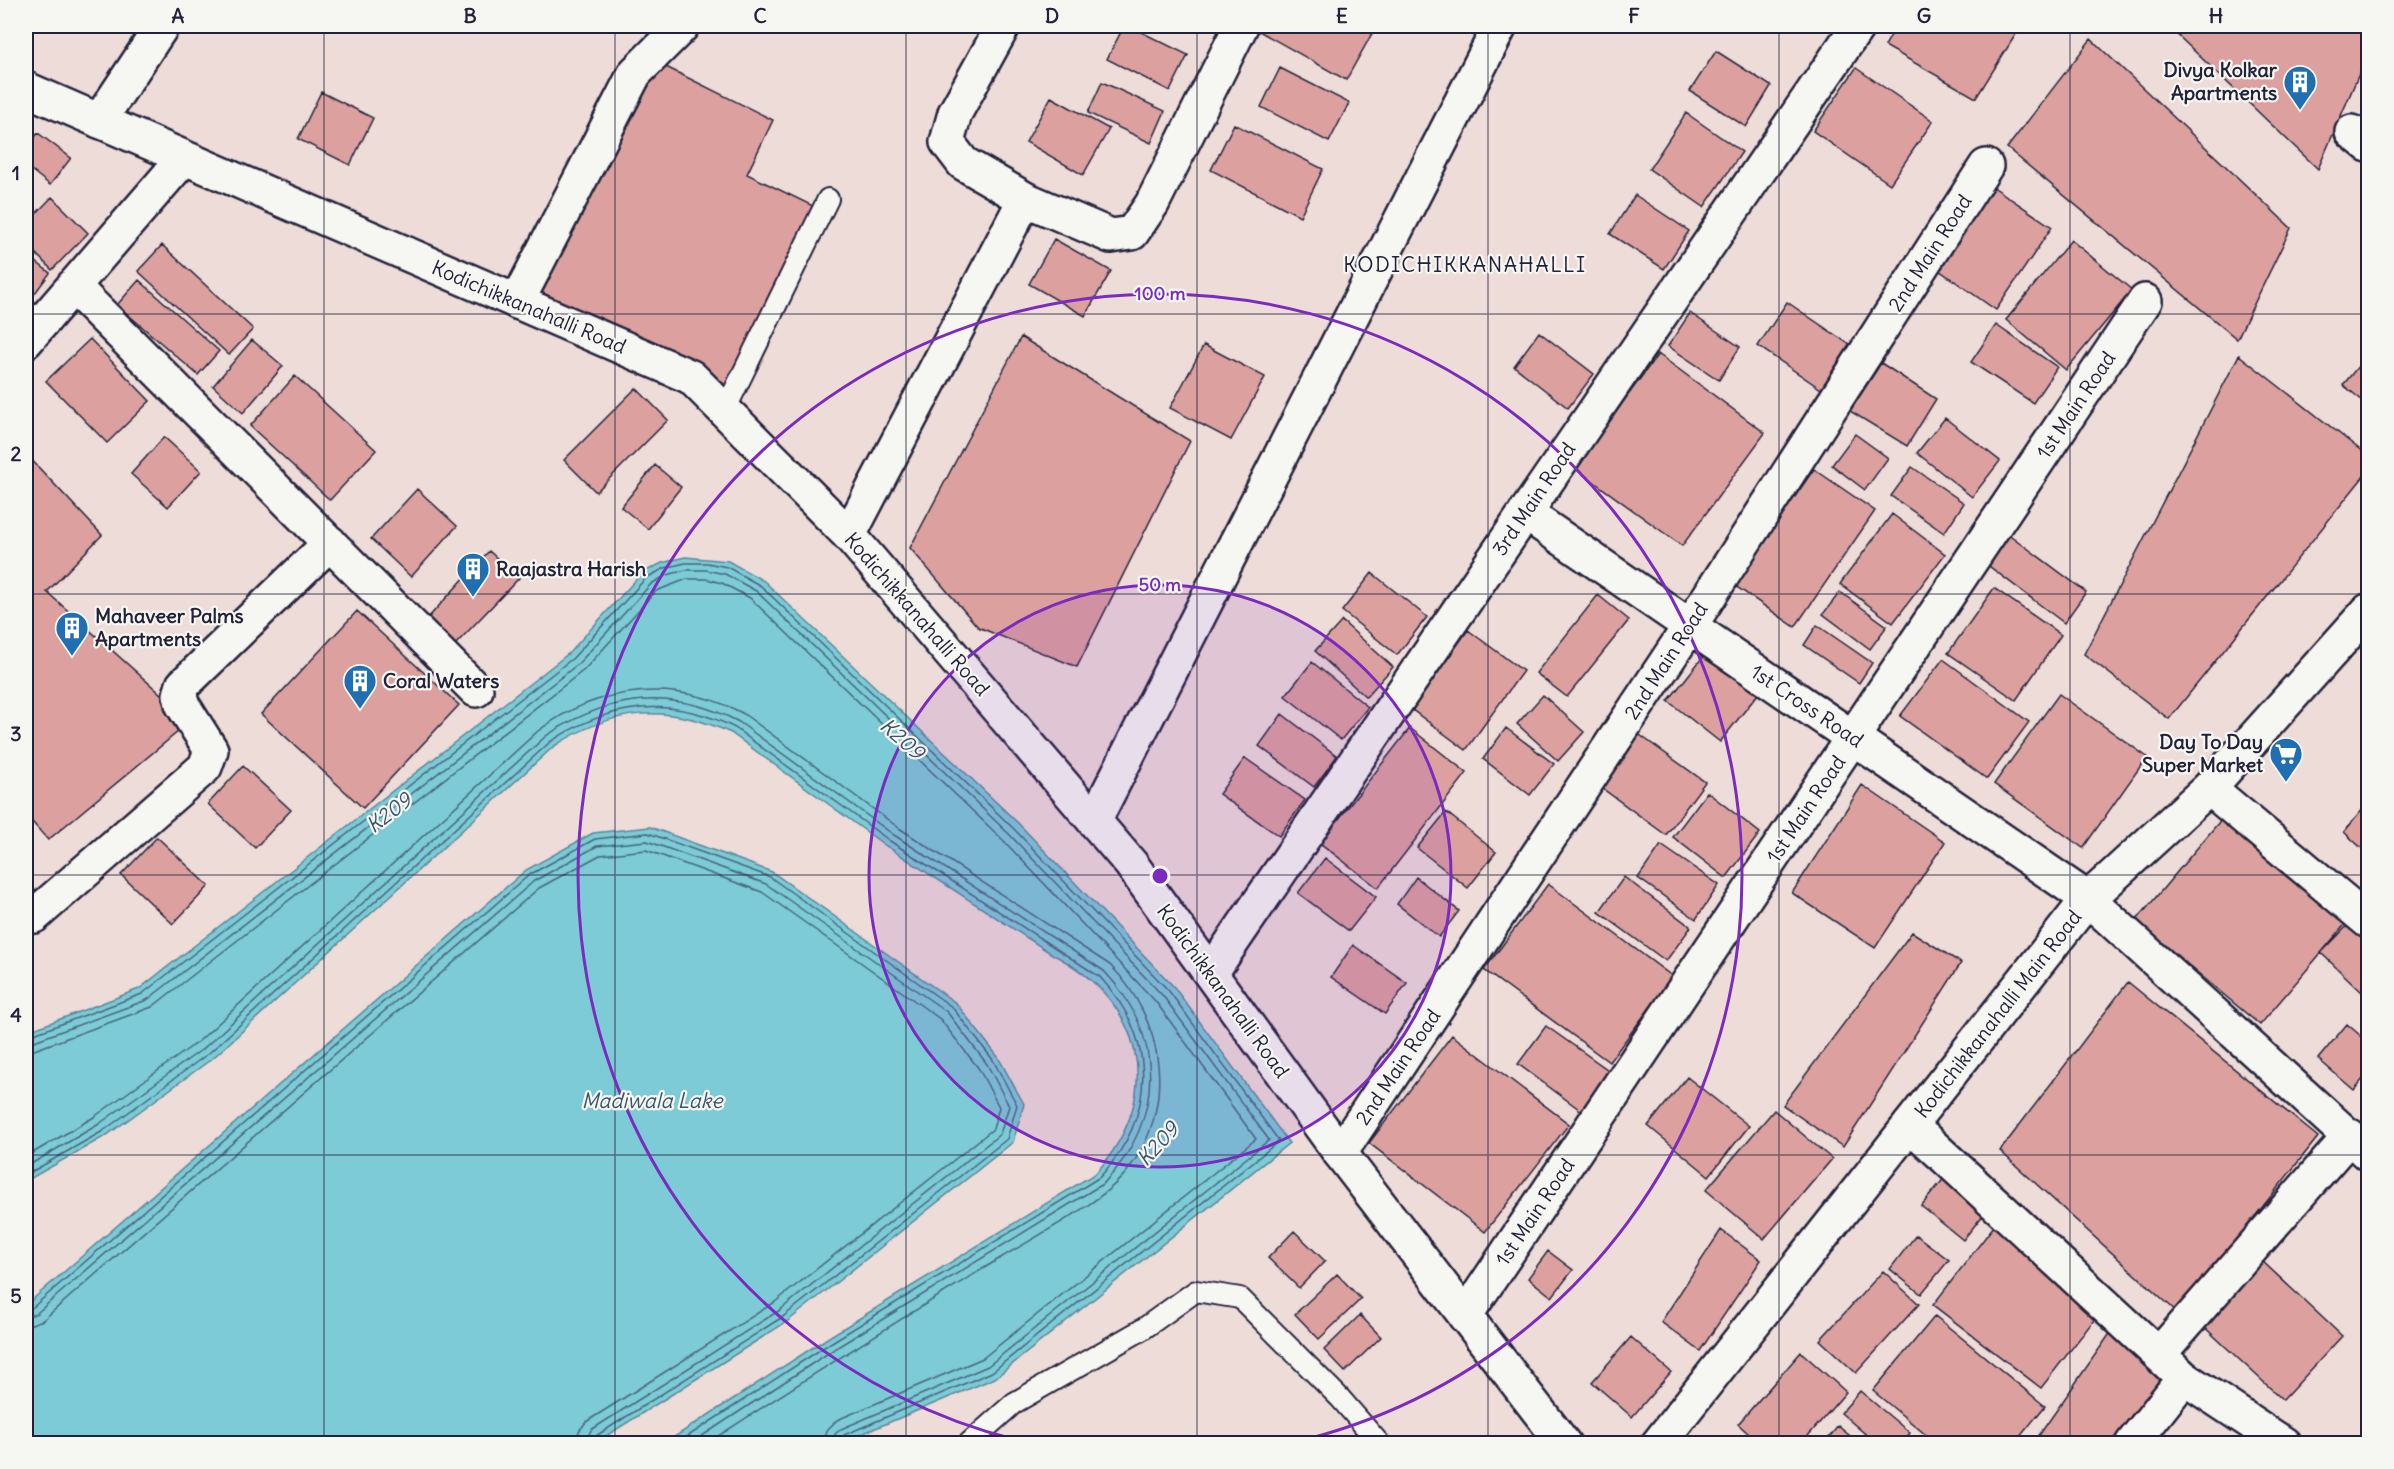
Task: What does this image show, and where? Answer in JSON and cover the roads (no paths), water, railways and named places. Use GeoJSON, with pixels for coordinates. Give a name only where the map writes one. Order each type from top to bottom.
{"type":"FeatureCollection","features":[{"type":"Feature","properties":{"kind":"street"},"geometry":{"type":"LineString","coordinates":[[99,121],[162,26]]}},
{"type":"Feature","properties":{"kind":"street"},"geometry":{"type":"LineString","coordinates":[[517,302],[635,73],[682,26]]}},
{"type":"Feature","properties":{"kind":"street"},"geometry":{"type":"LineString","coordinates":[[1003,26],[955,113],[947,142],[963,163],[1025,199],[1111,236],[1132,233],[1152,204],[1241,26]]}},
{"type":"Feature","properties":{"kind":"street"},"geometry":{"type":"LineString","coordinates":[[1094,821],[1500,26]]}},
{"type":"Feature","properties":{"kind":"street","name":"3rd Main Road"},"geometry":{"type":"LineString","coordinates":[[1211,973],[1858,26]]}},
{"type":"Feature","properties":{"kind":"street","name":"Kodichikkanahalli Road"},"geometry":{"type":"LineString","coordinates":[[26,89],[690,377],[849,535],[1131,864],[1340,1153],[1564,1443]]}},
{"type":"Feature","properties":{"kind":"street"},"geometry":{"type":"LineString","coordinates":[[26,341],[184,158]]}},
{"type":"Feature","properties":{"kind":"street","name":"2nd Main Road"},"geometry":{"type":"LineString","coordinates":[[1340,1153],[1690,626],[1986,166]]}},
{"type":"Feature","properties":{"kind":"street"},"geometry":{"type":"LineString","coordinates":[[849,535],[1025,199]]}},
{"type":"Feature","properties":{"kind":"street"},"geometry":{"type":"LineString","coordinates":[[73,286],[476,690]]}},
{"type":"Feature","properties":{"kind":"street","name":"1st Main Road"},"geometry":{"type":"LineString","coordinates":[[1465,1316],[2145,301]]}},
{"type":"Feature","properties":{"kind":"street","name":"1st Cross Road"},"geometry":{"type":"LineString","coordinates":[[1525,513],[2088,899],[2359,1145]]}},
{"type":"Feature","properties":{"kind":"street"},"geometry":{"type":"LineString","coordinates":[[34,916],[205,767],[211,750],[182,704],[180,695],[183,685],[330,543]]}},
{"type":"Feature","properties":{"kind":"street","name":"Kodichikkanahalli Main Road"},"geometry":{"type":"LineString","coordinates":[[1658,1443],[2088,899],[2209,788],[2368,612]]}},
{"type":"Feature","properties":{"kind":"street"},"geometry":{"type":"LineString","coordinates":[[2209,788],[2368,921]]}},
{"type":"Feature","properties":{"kind":"street"},"geometry":{"type":"LineString","coordinates":[[1910,1125],[2160,1353],[2184,1378],[2284,1443]]}},
{"type":"Feature","properties":{"kind":"street"},"geometry":{"type":"LineString","coordinates":[[2160,1353],[2359,1145]]}},
{"type":"Feature","properties":{"kind":"street"},"geometry":{"type":"LineString","coordinates":[[2132,1443],[2184,1378]]}},
{"type":"Feature","properties":{"kind":"lane"},"geometry":{"type":"LineString","coordinates":[[725,410],[828,198]]}},
{"type":"Feature","properties":{"kind":"lane"},"geometry":{"type":"LineString","coordinates":[[968,1443],[1014,1403],[1143,1329],[1196,1291],[1239,1298],[1341,1398],[1380,1443]]}},
{"type":"Feature","properties":{"kind":"water","name":"K209"},"geometry":{"type":"Polygon","coordinates":[[[685,557],[728,561],[764,581],[1019,824],[1174,987],[1289,1143],[995,1378],[840,1443],[665,1443],[829,1337],[1096,1173],[1118,1143],[1132,1112],[1137,1081],[1135,1052],[1125,1023],[1108,997],[1083,974],[886,846],[731,733],[684,717],[640,714],[597,724],[553,747],[213,1058],[107,1135],[26,1181],[26,1032],[139,989],[569,653],[642,573],[662,563],[685,557]]]}},
{"type":"Feature","properties":{"kind":"water","name":"Madiwala Lake"},"geometry":{"type":"Polygon","coordinates":[[[650,827],[772,872],[956,1003],[998,1057],[1024,1104],[1013,1142],[788,1321],[595,1443],[26,1443],[26,1305],[526,870],[593,833],[650,827]]]}},
{"type":"Feature","properties":{"kind":"place","name":"Divya Kolkar Apartments"},"geometry":{"type":"Point","coordinates":[2300,111]}},
{"type":"Feature","properties":{"kind":"place","name":"Raajastra Harish"},"geometry":{"type":"Point","coordinates":[473,598]}},
{"type":"Feature","properties":{"kind":"place","name":"Mahaveer Palms Apartments"},"geometry":{"type":"Point","coordinates":[72,657]}},
{"type":"Feature","properties":{"kind":"place","name":"Coral Waters"},"geometry":{"type":"Point","coordinates":[360,710]}},
{"type":"Feature","properties":{"kind":"place","name":"Day To Day Super Market"},"geometry":{"type":"Point","coordinates":[2286,783]}},
{"type":"Feature","properties":{"kind":"district","name":"KODICHIKKANAHALLI"},"geometry":{"type":"Point","coordinates":[1465,265]}}]}
